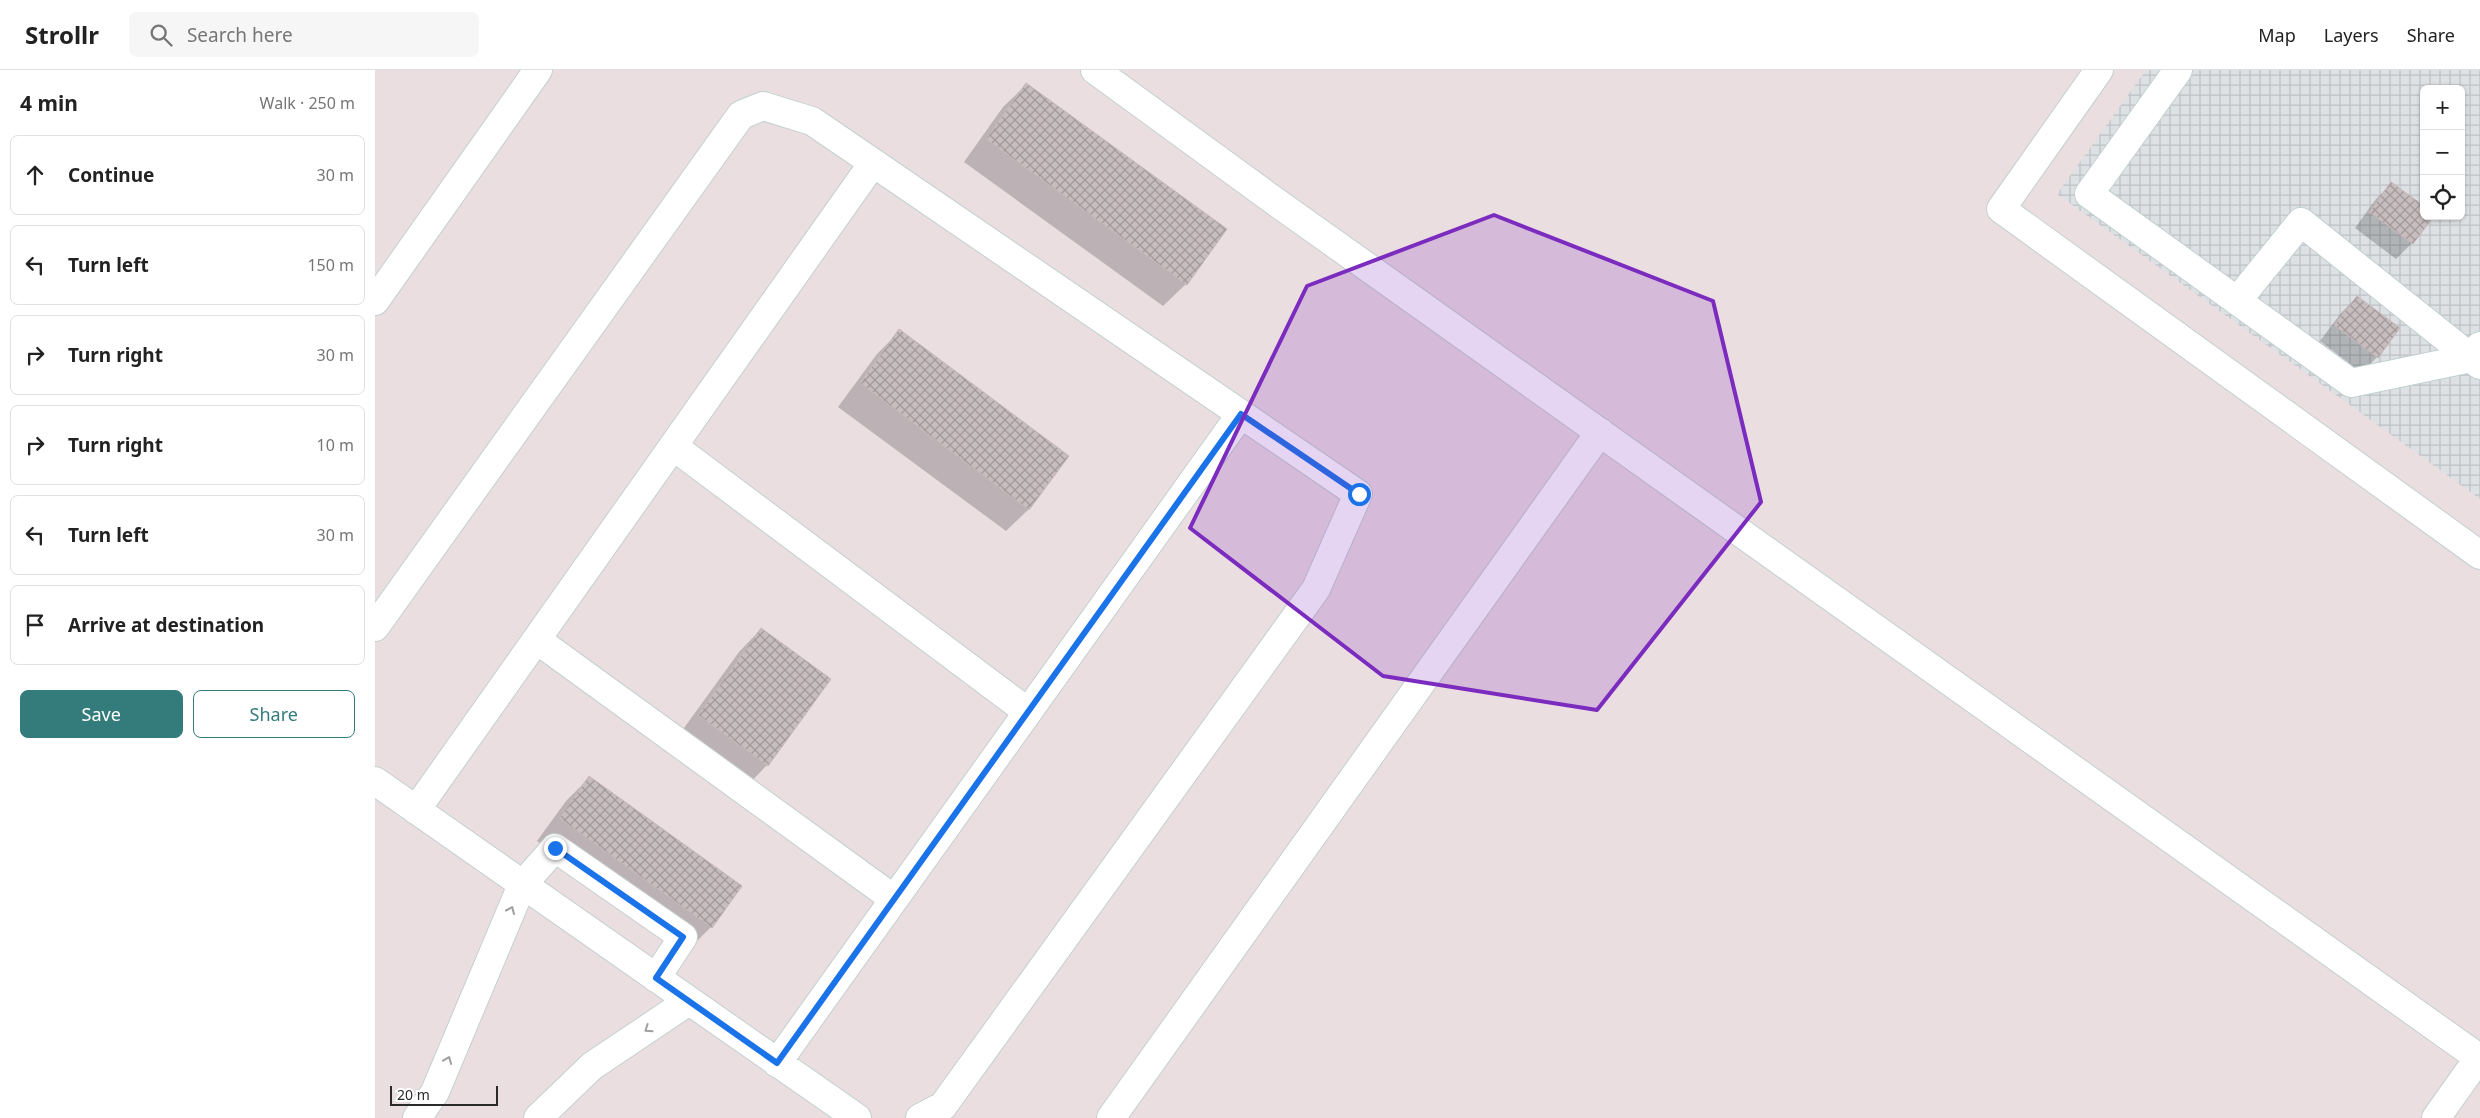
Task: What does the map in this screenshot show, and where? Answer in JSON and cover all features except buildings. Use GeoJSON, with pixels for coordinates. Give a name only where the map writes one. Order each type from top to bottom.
{"type":"FeatureCollection","features":[{"type":"Feature","properties":{"kind":"street"},"geometry":{"type":"LineString","coordinates":[[375,301],[538,70]]}},
{"type":"Feature","properties":{"kind":"street"},"geometry":{"type":"LineString","coordinates":[[1095,70],[1277,203],[2479,1057],[2436,1118]]}},
{"type":"Feature","properties":{"kind":"street"},"geometry":{"type":"LineString","coordinates":[[2099,70],[2001,209],[2480,555]]}},
{"type":"Feature","properties":{"kind":"street"},"geometry":{"type":"LineString","coordinates":[[2178,70],[2089,194],[2351,383],[2477,357]]}},
{"type":"Feature","properties":{"kind":"street"},"geometry":{"type":"LineString","coordinates":[[375,627],[741,115],[763,106],[812,121],[1359,494],[1316,589],[943,1106],[920,1118]]}},
{"type":"Feature","properties":{"kind":"street"},"geometry":{"type":"LineString","coordinates":[[416,810],[873,163]]}},
{"type":"Feature","properties":{"kind":"street"},"geometry":{"type":"LineString","coordinates":[[2237,301],[2301,222],[2477,357]]}},
{"type":"Feature","properties":{"kind":"street"},"geometry":{"type":"LineString","coordinates":[[777,1063],[1241,414]]}},
{"type":"Feature","properties":{"kind":"street"},"geometry":{"type":"LineString","coordinates":[[1111,1118],[1600,432]]}},
{"type":"Feature","properties":{"kind":"street"},"geometry":{"type":"LineString","coordinates":[[673,446],[1028,712]]}},
{"type":"Feature","properties":{"kind":"street"},"geometry":{"type":"LineString","coordinates":[[537,640],[894,899]]}},
{"type":"Feature","properties":{"kind":"street"},"geometry":{"type":"LineString","coordinates":[[375,781],[857,1118]]}},
{"type":"Feature","properties":{"kind":"street"},"geometry":{"type":"LineString","coordinates":[[417,1118],[435,1092],[523,885],[555,848],[683,937],[656,978]]}},
{"type":"Feature","properties":{"kind":"street"},"geometry":{"type":"LineString","coordinates":[[538,1118],[592,1066],[689,1002]]}},
{"type":"Feature","properties":{"kind":"highlighted area"},"geometry":{"type":"Polygon","coordinates":[[[1494,215],[1713,301],[1761,502],[1597,710],[1383,676],[1190,528],[1307,286],[1494,215]]]}},
{"type":"Feature","properties":{"kind":"shaded area"},"geometry":{"type":"Polygon","coordinates":[[[2146,70],[2480,70],[2480,499],[2057,194],[2146,70]]]}},
{"type":"Feature","properties":{"kind":"route"},"geometry":{"type":"LineString","coordinates":[[555,848],[683,937],[656,978],[777,1063],[1241,414],[1359,494]]}}]}
